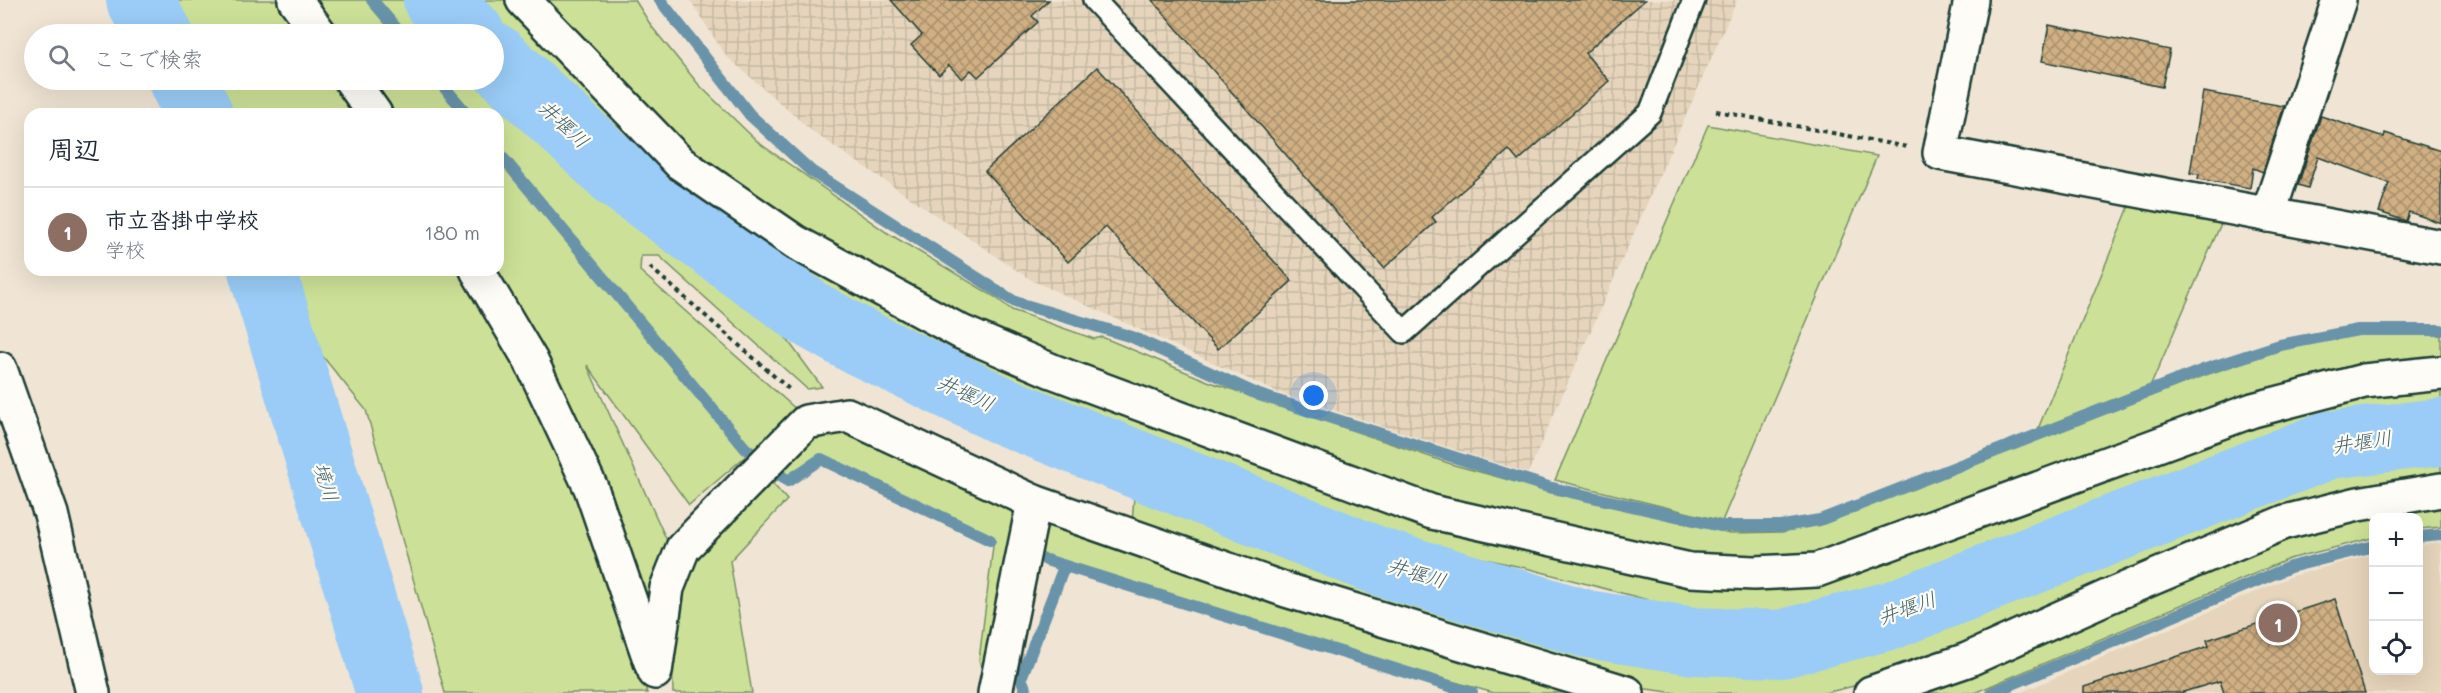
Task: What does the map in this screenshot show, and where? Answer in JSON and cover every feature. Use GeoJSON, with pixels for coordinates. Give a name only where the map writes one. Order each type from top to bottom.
{"type":"FeatureCollection","features":[{"type":"Feature","properties":{"kind":"street"},"geometry":{"type":"LineString","coordinates":[[295,0],[313,24]]}},
{"type":"Feature","properties":{"kind":"street"},"geometry":{"type":"LineString","coordinates":[[523,0],[680,163],[795,242],[961,332],[1052,371],[1432,512],[1690,570],[1754,573],[1817,570],[2253,410],[2364,381],[2441,373]]}},
{"type":"Feature","properties":{"kind":"street"},"geometry":{"type":"LineString","coordinates":[[1971,0],[1940,153],[2441,246]]}},
{"type":"Feature","properties":{"kind":"street"},"geometry":{"type":"LineString","coordinates":[[2268,215],[2339,0]]}},
{"type":"Feature","properties":{"kind":"street"},"geometry":{"type":"LineString","coordinates":[[358,90],[371,108]]}},
{"type":"Feature","properties":{"kind":"street"},"geometry":{"type":"LineString","coordinates":[[481,276],[531,361],[591,488],[657,683]]}},
{"type":"Feature","properties":{"kind":"street"},"geometry":{"type":"LineString","coordinates":[[0,369],[51,514],[93,693]]}},
{"type":"Feature","properties":{"kind":"street"},"geometry":{"type":"LineString","coordinates":[[657,683],[667,588],[683,548],[807,422],[847,415],[1034,502],[1286,590],[1627,693]]}},
{"type":"Feature","properties":{"kind":"street"},"geometry":{"type":"LineString","coordinates":[[1871,693],[1967,660],[2118,592],[2285,522],[2358,504],[2441,490]]}},
{"type":"Feature","properties":{"kind":"street"},"geometry":{"type":"LineString","coordinates":[[995,693],[1034,502]]}},
{"type":"Feature","properties":{"kind":"lane"},"geometry":{"type":"LineString","coordinates":[[1094,0],[1404,332],[1650,113],[1694,0]]}},
{"type":"Feature","properties":{"kind":"path"},"geometry":{"type":"LineString","coordinates":[[1716,111],[1940,153]]}},
{"type":"Feature","properties":{"kind":"path"},"geometry":{"type":"LineString","coordinates":[[650,267],[823,418]]}},
{"type":"Feature","properties":{"kind":"shaded area"},"geometry":{"type":"Polygon","coordinates":[[[690,0],[1737,0],[1528,473],[1277,392],[1031,280],[813,132],[725,55],[690,0]]]}},
{"type":"Feature","properties":{"kind":"shaded area"},"geometry":{"type":"Polygon","coordinates":[[[2441,543],[2441,693],[2019,693],[2292,576],[2369,555],[2369,675],[2423,675],[2423,545],[2441,543]]]}},
{"type":"Feature","properties":{"kind":"green space"},"geometry":{"type":"Polygon","coordinates":[[[163,0],[282,0],[300,24],[175,24],[163,0]]]}},
{"type":"Feature","properties":{"kind":"green space"},"geometry":{"type":"Polygon","coordinates":[[[309,0],[413,0],[438,24],[326,24],[309,0]]]}},
{"type":"Feature","properties":{"kind":"green space"},"geometry":{"type":"Polygon","coordinates":[[[460,0],[515,0],[711,193],[1272,467],[1806,579],[2257,416],[2441,382],[2441,418],[2351,427],[2263,450],[2186,477],[1892,590],[1803,615],[1694,612],[1526,568],[1400,540],[1256,493],[1163,461],[860,327],[775,272],[699,218],[601,134],[504,43],[504,24],[484,24],[460,0]]]}},
{"type":"Feature","properties":{"kind":"green space"},"geometry":{"type":"Polygon","coordinates":[[[535,0],[635,0],[652,27],[699,85],[759,143],[886,232],[995,297],[1012,310],[1094,339],[1102,337],[1210,382],[1454,465],[1557,493],[1730,533],[1782,532],[1818,524],[2203,376],[2281,349],[2358,335],[2441,335],[2441,363],[1823,558],[1699,562],[1352,476],[1040,359],[823,246],[696,164],[535,0]]]}},
{"type":"Feature","properties":{"kind":"green space"},"geometry":{"type":"Polygon","coordinates":[[[207,90],[346,90],[360,108],[216,108],[207,90]]]}},
{"type":"Feature","properties":{"kind":"green space"},"geometry":{"type":"Polygon","coordinates":[[[372,90],[502,90],[542,137],[649,231],[778,327],[822,387],[807,389],[659,256],[641,256],[640,271],[798,411],[689,505],[587,365],[668,543],[653,633],[491,276],[504,276],[504,108],[385,108],[372,90]]]}},
{"type":"Feature","properties":{"kind":"green space"},"geometry":{"type":"Polygon","coordinates":[[[1708,125],[1877,156],[1722,521],[1555,480],[1708,125]]]}},
{"type":"Feature","properties":{"kind":"green space"},"geometry":{"type":"Polygon","coordinates":[[[2131,202],[2223,219],[2151,385],[2038,429],[2131,202]]]}},
{"type":"Feature","properties":{"kind":"green space"},"geometry":{"type":"Polygon","coordinates":[[[296,276],[470,276],[534,399],[595,531],[629,622],[647,693],[445,693],[366,410],[320,353],[302,317],[295,293],[296,276]]]}},
{"type":"Feature","properties":{"kind":"green space"},"geometry":{"type":"Polygon","coordinates":[[[849,423],[1011,500],[1022,516],[983,673],[979,660],[994,538],[821,455],[791,477],[784,472],[773,484],[787,500],[730,561],[752,693],[673,693],[672,635],[678,581],[694,550],[805,435],[849,423]]]}},
{"type":"Feature","properties":{"kind":"green space"},"geometry":{"type":"Polygon","coordinates":[[[2441,445],[2441,479],[1895,676],[1825,693],[1676,693],[1647,689],[1399,616],[1132,524],[1135,483],[1388,580],[1642,654],[1722,664],[1776,665],[1833,656],[1916,630],[2250,486],[2318,462],[2389,449],[2441,445]]]}},
{"type":"Feature","properties":{"kind":"green space"},"geometry":{"type":"Polygon","coordinates":[[[2441,498],[2441,527],[2423,529],[2423,513],[2374,513],[2441,498]]]}},
{"type":"Feature","properties":{"kind":"green space"},"geometry":{"type":"Polygon","coordinates":[[[2369,514],[2369,539],[2289,559],[1974,693],[1901,693],[2279,534],[2369,514]]]}},
{"type":"Feature","properties":{"kind":"green space"},"geometry":{"type":"Polygon","coordinates":[[[1052,515],[1601,693],[1494,693],[1419,672],[1034,551],[1040,524],[1052,515]]]}},
{"type":"Feature","properties":{"kind":"building"},"geometry":{"type":"Polygon","coordinates":[[[891,0],[1049,0],[1032,16],[1038,22],[978,77],[971,70],[962,79],[949,65],[939,75],[911,45],[922,35],[891,0]]]}},
{"type":"Feature","properties":{"kind":"building"},"geometry":{"type":"Polygon","coordinates":[[[1152,0],[1645,0],[1585,53],[1609,81],[1518,161],[1509,150],[1432,217],[1436,222],[1384,268],[1152,0]]]}},
{"type":"Feature","properties":{"kind":"building"},"geometry":{"type":"Polygon","coordinates":[[[2049,25],[2170,50],[2162,87],[2042,61],[2049,25]]]}},
{"type":"Feature","properties":{"kind":"building"},"geometry":{"type":"Polygon","coordinates":[[[1097,67],[1292,281],[1218,349],[1106,227],[1068,262],[985,171],[1097,67]]]}},
{"type":"Feature","properties":{"kind":"building"},"geometry":{"type":"Polygon","coordinates":[[[2203,92],[2284,106],[2263,172],[2253,168],[2250,188],[2198,179],[2199,174],[2190,173],[2203,92]]]}},
{"type":"Feature","properties":{"kind":"building"},"geometry":{"type":"Polygon","coordinates":[[[2321,116],[2384,137],[2385,133],[2441,151],[2441,223],[2409,212],[2406,221],[2379,212],[2389,183],[2318,157],[2308,188],[2298,185],[2321,116]]]}},
{"type":"Feature","properties":{"kind":"building"},"geometry":{"type":"Polygon","coordinates":[[[2335,599],[2365,693],[2224,693],[2220,681],[2180,693],[2084,693],[2084,687],[2209,646],[2207,640],[2335,599]]]}},
{"type":"Feature","properties":{"kind":"waterway","name":"境川"},"geometry":{"type":"LineString","coordinates":[[140,0],[153,24]]}},
{"type":"Feature","properties":{"kind":"waterway"},"geometry":{"type":"LineString","coordinates":[[372,0],[392,24]]}},
{"type":"Feature","properties":{"kind":"waterway","name":"井堰川"},"geometry":{"type":"LineString","coordinates":[[437,0],[461,24]]}},
{"type":"Feature","properties":{"kind":"waterway"},"geometry":{"type":"LineString","coordinates":[[660,0],[750,115],[811,171],[1015,302],[1132,337],[1259,395],[1548,487],[1720,526],[1783,526],[1820,520],[2203,370],[2280,345],[2358,330],[2441,330]]}},
{"type":"Feature","properties":{"kind":"waterway","name":"井堰川"},"geometry":{"type":"LineString","coordinates":[[504,66],[621,177],[810,314],[858,341],[1001,410],[1383,563],[1587,624],[1694,641],[1781,644],[1892,615],[2329,445],[2441,432]]}},
{"type":"Feature","properties":{"kind":"waterway","name":"境川"},"geometry":{"type":"LineString","coordinates":[[187,90],[196,108]]}},
{"type":"Feature","properties":{"kind":"waterway"},"geometry":{"type":"LineString","coordinates":[[447,90],[462,108]]}},
{"type":"Feature","properties":{"kind":"waterway"},"geometry":{"type":"LineString","coordinates":[[504,159],[745,448],[755,456]]}},
{"type":"Feature","properties":{"kind":"waterway","name":"境川"},"geometry":{"type":"LineString","coordinates":[[264,276],[390,693]]}},
{"type":"Feature","properties":{"kind":"waterway"},"geometry":{"type":"LineString","coordinates":[[781,476],[788,481],[821,459],[990,540]]}},
{"type":"Feature","properties":{"kind":"waterway"},"geometry":{"type":"LineString","coordinates":[[2423,537],[2441,535]]}},
{"type":"Feature","properties":{"kind":"waterway"},"geometry":{"type":"LineString","coordinates":[[1991,693],[2290,567],[2369,547]]}},
{"type":"Feature","properties":{"kind":"waterway"},"geometry":{"type":"LineString","coordinates":[[1046,560],[1472,693]]}},
{"type":"Feature","properties":{"kind":"waterway"},"geometry":{"type":"LineString","coordinates":[[1027,693],[1021,678],[1064,567]]}},
{"type":"Feature","properties":{"kind":"place","name":"市立沓掛中学校"},"geometry":{"type":"Point","coordinates":[2278,623]}}]}
